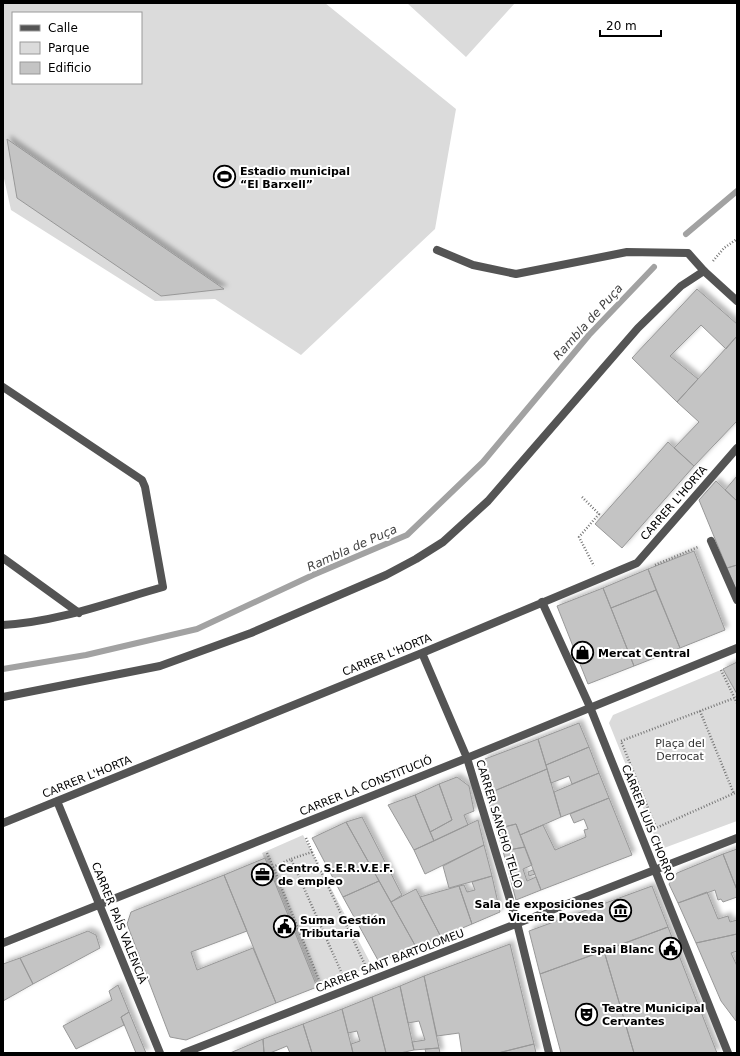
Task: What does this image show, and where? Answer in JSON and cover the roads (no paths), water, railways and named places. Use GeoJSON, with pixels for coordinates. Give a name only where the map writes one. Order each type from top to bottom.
{"type":"FeatureCollection","features":[{"type":"Feature","properties":{"kind":"street"},"geometry":{"type":"LineString","coordinates":[[437,250],[473,265],[516,274],[627,252],[688,253],[704,271],[737,301]]}},
{"type":"Feature","properties":{"kind":"street"},"geometry":{"type":"LineString","coordinates":[[3,697],[160,666],[252,633],[386,575],[416,559],[442,542],[488,501],[638,328],[681,286],[704,271]]}},
{"type":"Feature","properties":{"kind":"street"},"geometry":{"type":"LineString","coordinates":[[3,388],[142,480],[145,487],[163,587],[79,613],[27,624],[3,625]]}},
{"type":"Feature","properties":{"kind":"street","name":"CARRER L'HORTA"},"geometry":{"type":"LineString","coordinates":[[3,823],[422,653],[637,563],[737,448]]}},
{"type":"Feature","properties":{"kind":"street"},"geometry":{"type":"LineString","coordinates":[[711,541],[737,600]]}},
{"type":"Feature","properties":{"kind":"street"},"geometry":{"type":"LineString","coordinates":[[3,558],[79,613]]}},
{"type":"Feature","properties":{"kind":"street","name":"CARRER LUIS CHORRO"},"geometry":{"type":"LineString","coordinates":[[542,602],[590,707],[728,1053]]}},
{"type":"Feature","properties":{"kind":"street","name":"CARRER LA CONSTITUCIÓ"},"geometry":{"type":"LineString","coordinates":[[3,943],[467,758],[737,648]]}},
{"type":"Feature","properties":{"kind":"street","name":"CARRER SANCHO TELLO"},"geometry":{"type":"LineString","coordinates":[[422,653],[467,758],[517,923],[549,1053]]}},
{"type":"Feature","properties":{"kind":"street","name":"CARRER PAÍS VALENCIÀ"},"geometry":{"type":"LineString","coordinates":[[57,801],[160,1053]]}},
{"type":"Feature","properties":{"kind":"street","name":"CARRER SANT BARTOLOMEU"},"geometry":{"type":"LineString","coordinates":[[184,1053],[737,838]]}},
{"type":"Feature","properties":{"kind":"waterway","name":"Rambla de Puça"},"geometry":{"type":"LineString","coordinates":[[686,234],[737,191]]}},
{"type":"Feature","properties":{"kind":"waterway","name":"Rambla de Puça"},"geometry":{"type":"LineString","coordinates":[[3,669],[86,655],[197,629],[313,575],[407,535],[483,462],[589,335],[654,267]]}},
{"type":"Feature","properties":{"kind":"place","name":"Estadio municipal “El Barxell”"},"geometry":{"type":"Point","coordinates":[224,177]}},
{"type":"Feature","properties":{"kind":"place","name":"Mercat Central"},"geometry":{"type":"Point","coordinates":[583,653]}},
{"type":"Feature","properties":{"kind":"place","name":"Centro S.E.R.V.E.F. de empleo"},"geometry":{"type":"Point","coordinates":[262,874]}},
{"type":"Feature","properties":{"kind":"place","name":"Sala de exposiciones Vicente Poveda"},"geometry":{"type":"Point","coordinates":[620,910]}},
{"type":"Feature","properties":{"kind":"place","name":"Suma Gestión Tributaria"},"geometry":{"type":"Point","coordinates":[284,926]}},
{"type":"Feature","properties":{"kind":"place","name":"Espai Blanc"},"geometry":{"type":"Point","coordinates":[670,949]}},
{"type":"Feature","properties":{"kind":"place","name":"Teatre Municipal Cervantes"},"geometry":{"type":"Point","coordinates":[586,1014]}},
{"type":"Feature","properties":{"kind":"park label","name":"Plaça del Derrocat"},"geometry":{"type":"Point","coordinates":[680,749]}}]}
